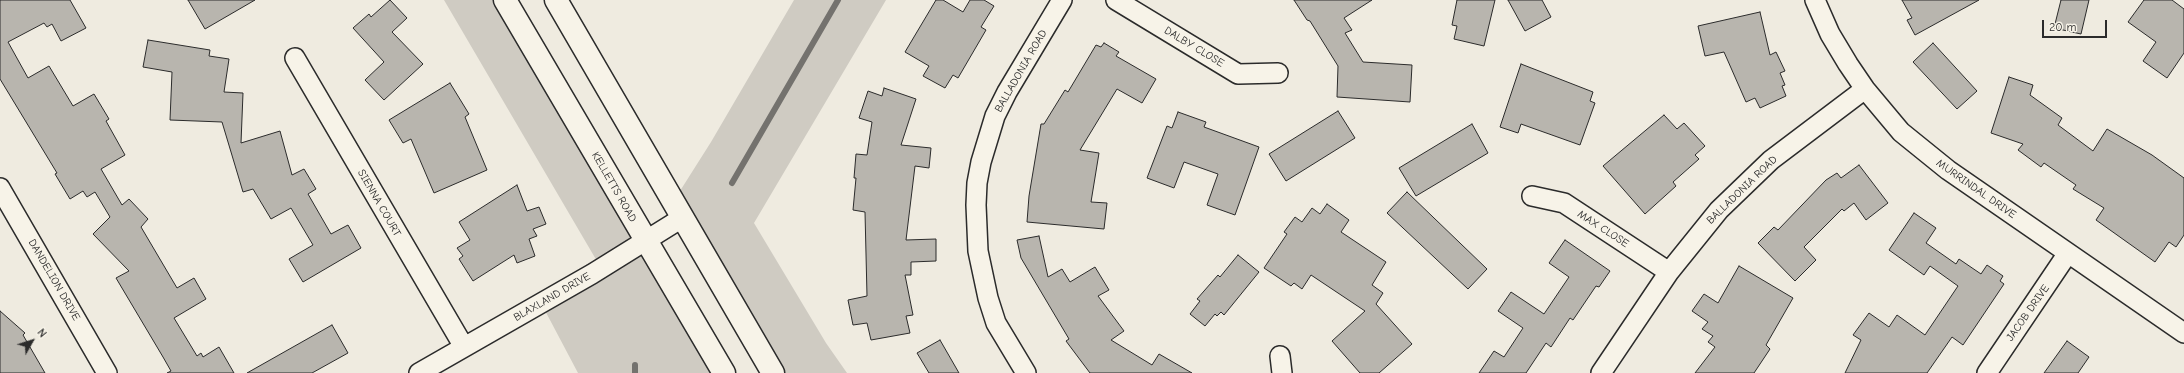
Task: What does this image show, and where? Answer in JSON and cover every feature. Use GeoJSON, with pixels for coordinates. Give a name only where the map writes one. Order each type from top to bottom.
{"type":"FeatureCollection","features":[{"type":"Feature","properties":{"kind":"main road","name":"KELLETTS ROAD"},"geometry":{"type":"LineString","coordinates":[[505,0],[724,373]]}},
{"type":"Feature","properties":{"kind":"main road"},"geometry":{"type":"LineString","coordinates":[[556,0],[773,373]]}},
{"type":"Feature","properties":{"kind":"street","name":"BALLADONIA ROAD"},"geometry":{"type":"LineString","coordinates":[[1026,373],[996,323],[988,298],[977,244],[977,183],[981,162],[995,116],[1006,92],[1062,0]]}},
{"type":"Feature","properties":{"kind":"street","name":"DALBY CLOSE"},"geometry":{"type":"LineString","coordinates":[[1116,0],[1238,74],[1278,73]]}},
{"type":"Feature","properties":{"kind":"street","name":"MURRINDAL DRIVE"},"geometry":{"type":"LineString","coordinates":[[1815,0],[1830,34],[1864,89],[1901,132],[1921,150],[2068,254],[2184,333]]}},
{"type":"Feature","properties":{"kind":"street","name":"SIENNA COURT"},"geometry":{"type":"LineString","coordinates":[[295,58],[464,347]]}},
{"type":"Feature","properties":{"kind":"street","name":"BALLADONIA ROAD"},"geometry":{"type":"LineString","coordinates":[[1601,373],[1669,272],[1700,231],[1734,194],[1788,146],[1864,89]]}},
{"type":"Feature","properties":{"kind":"street","name":"DANDELION DRIVE"},"geometry":{"type":"LineString","coordinates":[[0,188],[107,373]]}},
{"type":"Feature","properties":{"kind":"street","name":"MAX CLOSE"},"geometry":{"type":"LineString","coordinates":[[1532,196],[1564,203],[1669,272]]}},
{"type":"Feature","properties":{"kind":"street","name":"BLAXLAND DRIVE"},"geometry":{"type":"LineString","coordinates":[[419,373],[646,241],[682,218]]}},
{"type":"Feature","properties":{"kind":"street","name":"JACOB DRIVE"},"geometry":{"type":"LineString","coordinates":[[1987,373],[2068,254]]}},
{"type":"Feature","properties":{"kind":"shaded area"},"geometry":{"type":"Polygon","coordinates":[[[444,0],[505,0],[724,373],[578,373],[541,303],[601,268],[444,0]]]}},
{"type":"Feature","properties":{"kind":"shaded area"},"geometry":{"type":"Polygon","coordinates":[[[794,0],[886,0],[754,223],[826,343],[847,373],[773,373],[673,202],[711,142],[794,0]]]}},
{"type":"Feature","properties":{"kind":"building"},"geometry":{"type":"Polygon","coordinates":[[[0,0],[70,0],[86,28],[61,41],[52,24],[47,27],[44,23],[8,42],[28,78],[49,66],[73,106],[94,94],[109,119],[106,121],[125,155],[101,169],[122,205],[129,199],[148,219],[141,227],[177,288],[194,278],[206,299],[174,318],[197,356],[201,353],[203,357],[219,347],[234,373],[167,373],[171,371],[116,278],[129,271],[93,234],[110,217],[95,192],[87,197],[83,191],[70,199],[55,174],[57,173],[0,79],[0,0]]]}},
{"type":"Feature","properties":{"kind":"building"},"geometry":{"type":"Polygon","coordinates":[[[188,0],[255,0],[205,29],[188,0]]]}},
{"type":"Feature","properties":{"kind":"building"},"geometry":{"type":"Polygon","coordinates":[[[390,0],[407,18],[392,32],[423,64],[384,100],[365,80],[384,62],[353,28],[369,14],[371,17],[390,0]]]}},
{"type":"Feature","properties":{"kind":"building"},"geometry":{"type":"Polygon","coordinates":[[[936,0],[943,0],[963,12],[970,0],[984,0],[994,6],[981,27],[986,30],[958,78],[953,75],[945,88],[923,76],[929,66],[905,52],[936,0]]]}},
{"type":"Feature","properties":{"kind":"building"},"geometry":{"type":"Polygon","coordinates":[[[1294,0],[1372,0],[1344,18],[1352,30],[1345,33],[1363,62],[1412,65],[1410,102],[1337,97],[1338,66],[1310,21],[1307,20],[1294,0]]]}},
{"type":"Feature","properties":{"kind":"building"},"geometry":{"type":"Polygon","coordinates":[[[1457,0],[1495,0],[1484,46],[1454,39],[1457,26],[1452,25],[1457,0]]]}},
{"type":"Feature","properties":{"kind":"building"},"geometry":{"type":"Polygon","coordinates":[[[1508,0],[1542,0],[1551,17],[1525,31],[1508,0]]]}},
{"type":"Feature","properties":{"kind":"building"},"geometry":{"type":"Polygon","coordinates":[[[1902,0],[1979,0],[1915,35],[1907,20],[1912,18],[1902,0]]]}},
{"type":"Feature","properties":{"kind":"building"},"geometry":{"type":"Polygon","coordinates":[[[2061,0],[2089,0],[2081,34],[2054,28],[2061,0]]]}},
{"type":"Feature","properties":{"kind":"building"},"geometry":{"type":"Polygon","coordinates":[[[2144,0],[2172,0],[2184,9],[2184,53],[2167,78],[2143,61],[2156,42],[2128,22],[2144,0]]]}},
{"type":"Feature","properties":{"kind":"building"},"geometry":{"type":"Polygon","coordinates":[[[1760,12],[1770,55],[1776,52],[1785,71],[1780,73],[1785,85],[1782,86],[1786,96],[1760,108],[1755,98],[1746,102],[1724,52],[1705,56],[1698,26],[1760,12]]]}},
{"type":"Feature","properties":{"kind":"building"},"geometry":{"type":"Polygon","coordinates":[[[148,40],[210,50],[209,56],[229,59],[224,92],[243,93],[241,143],[280,131],[292,175],[304,169],[316,189],[308,194],[331,234],[348,225],[361,248],[303,282],[289,259],[313,245],[291,208],[271,219],[253,189],[243,192],[222,122],[170,120],[172,72],[143,67],[148,40]]]}},
{"type":"Feature","properties":{"kind":"building"},"geometry":{"type":"Polygon","coordinates":[[[1104,43],[1119,52],[1116,56],[1156,79],[1142,103],[1117,89],[1080,150],[1099,153],[1091,202],[1107,203],[1104,229],[1027,222],[1029,196],[1041,124],[1044,124],[1065,90],[1068,92],[1096,45],[1101,47],[1104,43]]]}},
{"type":"Feature","properties":{"kind":"building"},"geometry":{"type":"Polygon","coordinates":[[[1933,43],[1977,91],[1957,109],[1913,62],[1933,43]]]}},
{"type":"Feature","properties":{"kind":"building"},"geometry":{"type":"Polygon","coordinates":[[[1521,64],[1593,92],[1590,101],[1595,103],[1580,145],[1521,124],[1518,133],[1500,127],[1521,64]]]}},
{"type":"Feature","properties":{"kind":"building"},"geometry":{"type":"Polygon","coordinates":[[[2009,77],[2033,85],[2030,95],[2062,118],[2058,125],[2093,151],[2107,129],[2152,155],[2184,178],[2184,235],[2176,247],[2169,242],[2155,262],[2096,220],[2104,208],[2073,189],[2076,185],[2044,163],[2041,167],[2018,150],[2023,144],[1991,133],[2009,77]]]}},
{"type":"Feature","properties":{"kind":"building"},"geometry":{"type":"Polygon","coordinates":[[[450,83],[469,114],[465,117],[487,170],[434,193],[411,139],[403,143],[389,120],[450,83]]]}},
{"type":"Feature","properties":{"kind":"building"},"geometry":{"type":"Polygon","coordinates":[[[884,88],[916,99],[901,145],[931,148],[929,168],[915,166],[906,240],[936,239],[936,261],[911,262],[911,275],[905,275],[913,315],[906,316],[910,333],[871,340],[867,323],[853,325],[848,300],[867,296],[865,212],[853,210],[856,178],[854,178],[856,154],[867,155],[872,122],[859,118],[868,91],[882,96],[884,88]]]}},
{"type":"Feature","properties":{"kind":"building"},"geometry":{"type":"Polygon","coordinates":[[[1338,111],[1355,138],[1286,181],[1269,154],[1338,111]]]}},
{"type":"Feature","properties":{"kind":"building"},"geometry":{"type":"Polygon","coordinates":[[[1178,112],[1206,122],[1204,127],[1259,147],[1235,215],[1207,205],[1218,174],[1184,162],[1174,188],[1147,178],[1167,126],[1172,128],[1178,112]]]}},
{"type":"Feature","properties":{"kind":"building"},"geometry":{"type":"Polygon","coordinates":[[[1664,115],[1677,129],[1684,123],[1705,146],[1695,155],[1699,159],[1673,182],[1676,186],[1645,214],[1603,166],[1664,115]]]}},
{"type":"Feature","properties":{"kind":"building"},"geometry":{"type":"Polygon","coordinates":[[[1472,124],[1488,153],[1416,196],[1399,168],[1472,124]]]}},
{"type":"Feature","properties":{"kind":"building"},"geometry":{"type":"Polygon","coordinates":[[[1859,165],[1888,203],[1866,220],[1854,203],[1844,211],[1842,209],[1804,247],[1816,260],[1795,281],[1758,243],[1774,227],[1778,230],[1826,180],[1837,173],[1841,178],[1859,165]]]}},
{"type":"Feature","properties":{"kind":"building"},"geometry":{"type":"Polygon","coordinates":[[[517,185],[527,211],[539,207],[546,224],[533,229],[537,236],[529,239],[535,256],[517,263],[514,255],[473,281],[459,259],[463,256],[457,248],[470,240],[459,222],[517,185]]]}},
{"type":"Feature","properties":{"kind":"building"},"geometry":{"type":"Polygon","coordinates":[[[1407,192],[1487,269],[1468,289],[1387,213],[1407,192]]]}},
{"type":"Feature","properties":{"kind":"building"},"geometry":{"type":"Polygon","coordinates":[[[1327,204],[1349,220],[1341,232],[1386,262],[1372,285],[1383,293],[1376,304],[1412,344],[1379,373],[1360,373],[1332,341],[1365,311],[1311,275],[1302,289],[1294,283],[1291,286],[1264,268],[1287,234],[1284,232],[1295,217],[1302,222],[1312,208],[1320,214],[1327,204]]]}},
{"type":"Feature","properties":{"kind":"building"},"geometry":{"type":"Polygon","coordinates":[[[1914,213],[1936,228],[1926,243],[1956,264],[1959,259],[1981,274],[1987,265],[2003,276],[2000,281],[2004,284],[1963,345],[1952,337],[1927,373],[1845,373],[1861,340],[1853,335],[1869,313],[1889,327],[1897,315],[1925,335],[1958,286],[1930,266],[1924,275],[1889,250],[1914,213]]]}},
{"type":"Feature","properties":{"kind":"building"},"geometry":{"type":"Polygon","coordinates":[[[1039,236],[1048,277],[1062,269],[1070,282],[1095,267],[1109,290],[1098,296],[1124,331],[1111,340],[1152,365],[1159,354],[1192,373],[1090,373],[1066,341],[1069,339],[1021,258],[1017,240],[1039,236]]]}},
{"type":"Feature","properties":{"kind":"building"},"geometry":{"type":"Polygon","coordinates":[[[1565,240],[1610,271],[1599,287],[1596,286],[1573,320],[1570,318],[1551,347],[1546,343],[1526,373],[1479,373],[1494,351],[1504,357],[1523,328],[1498,311],[1511,292],[1544,314],[1569,277],[1549,263],[1565,240]]]}},
{"type":"Feature","properties":{"kind":"building"},"geometry":{"type":"Polygon","coordinates":[[[1238,255],[1259,272],[1224,315],[1221,312],[1217,316],[1215,314],[1205,326],[1190,314],[1200,301],[1197,299],[1218,275],[1220,277],[1238,255]]]}},
{"type":"Feature","properties":{"kind":"building"},"geometry":{"type":"Polygon","coordinates":[[[1739,266],[1793,298],[1766,345],[1770,349],[1754,373],[1695,373],[1715,347],[1708,342],[1713,336],[1702,329],[1708,322],[1692,311],[1704,294],[1718,303],[1739,266]]]}},
{"type":"Feature","properties":{"kind":"building"},"geometry":{"type":"Polygon","coordinates":[[[0,311],[25,333],[23,335],[45,373],[0,373],[0,311]]]}},
{"type":"Feature","properties":{"kind":"building"},"geometry":{"type":"Polygon","coordinates":[[[332,325],[348,353],[312,373],[247,373],[332,325]]]}},
{"type":"Feature","properties":{"kind":"building"},"geometry":{"type":"Polygon","coordinates":[[[940,340],[959,373],[929,373],[917,353],[940,340]]]}},
{"type":"Feature","properties":{"kind":"building"},"geometry":{"type":"Polygon","coordinates":[[[2067,341],[2089,357],[2078,373],[2044,373],[2067,341]]]}},
{"type":"Feature","properties":{"kind":"waterway"},"geometry":{"type":"LineString","coordinates":[[732,183],[838,0]]}},
{"type":"Feature","properties":{"kind":"waterway"},"geometry":{"type":"LineString","coordinates":[[635,365],[635,373]]}}]}
